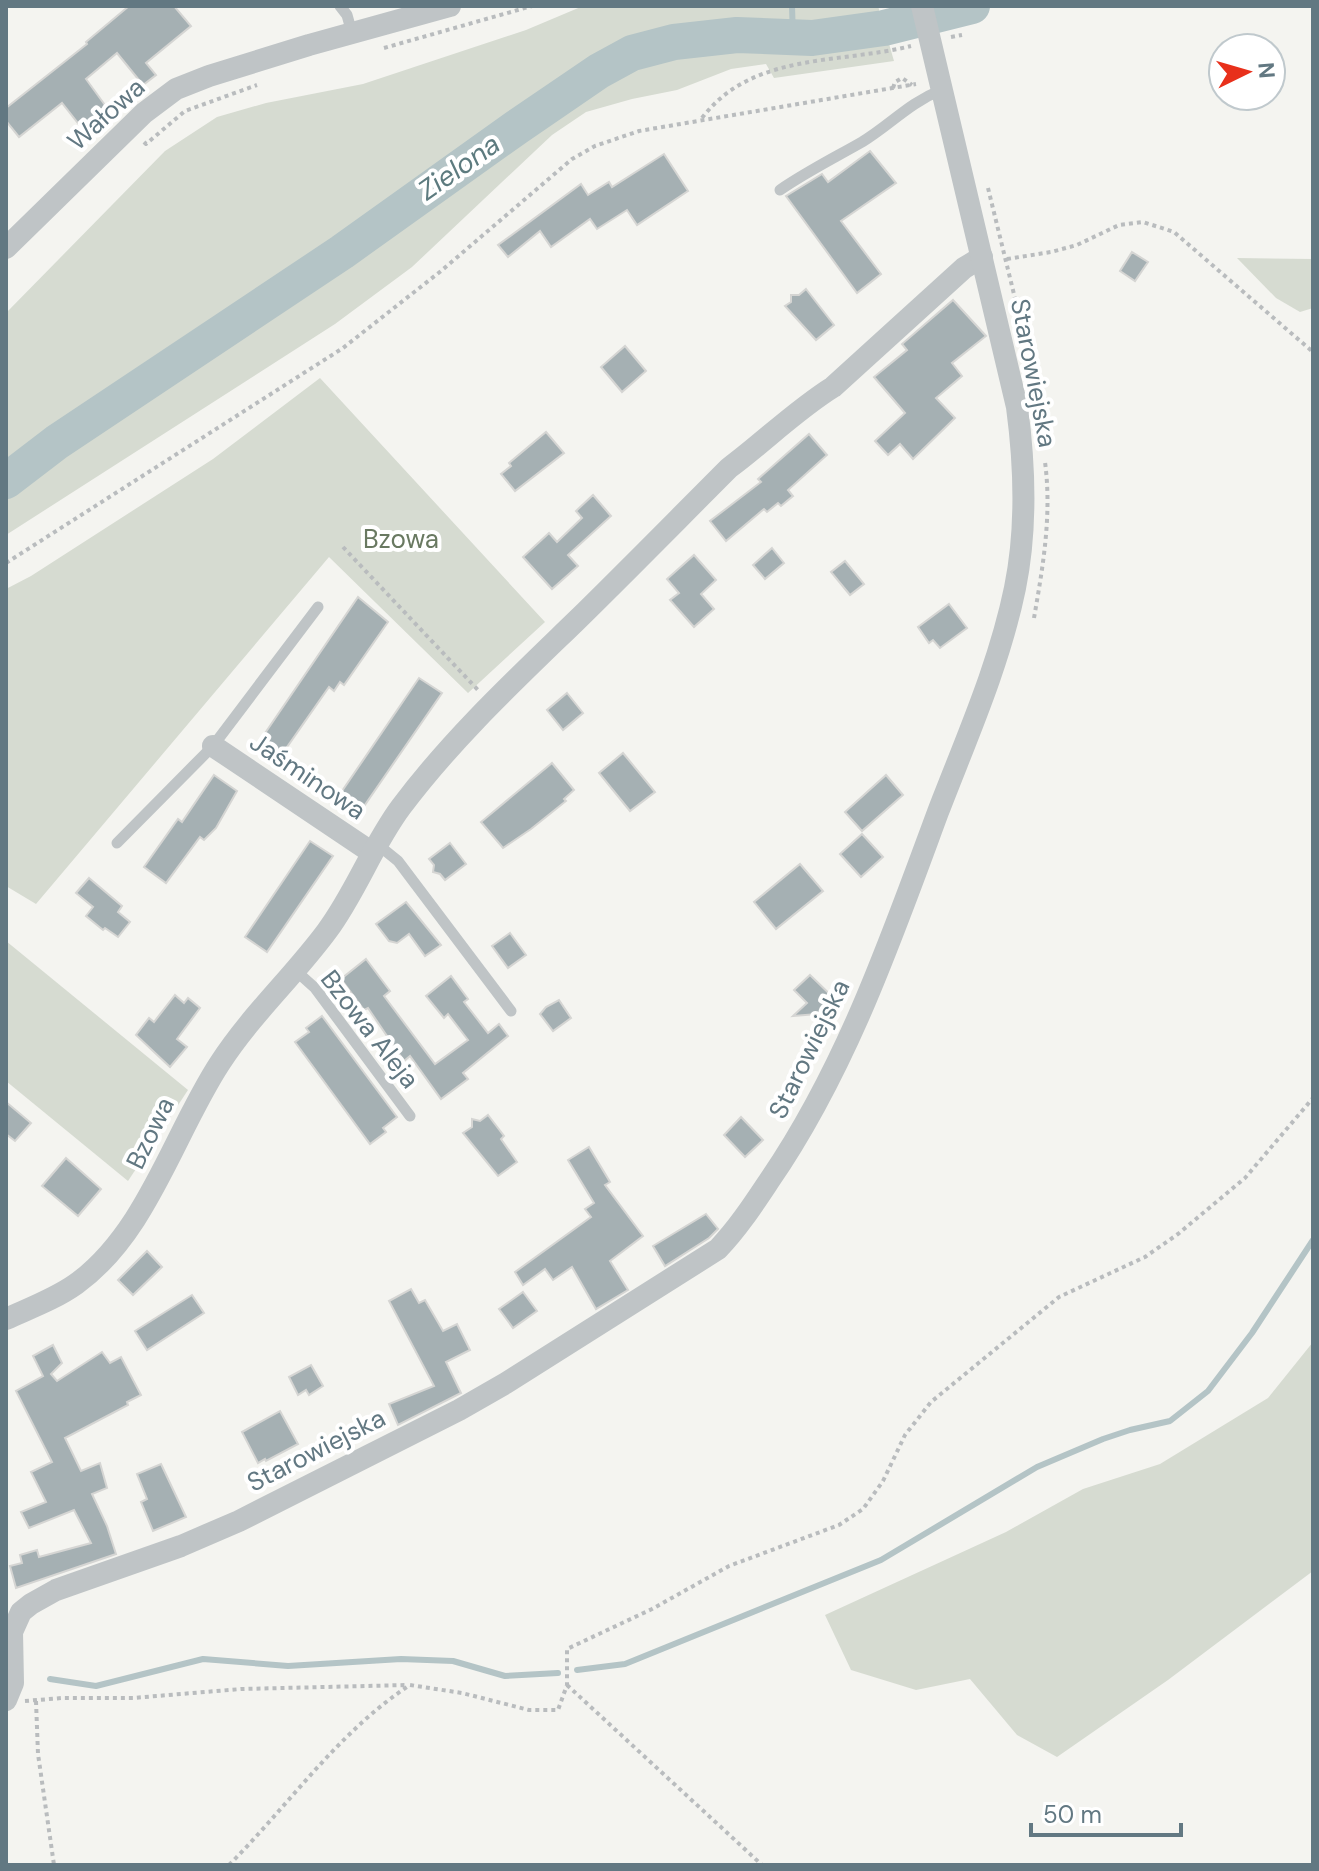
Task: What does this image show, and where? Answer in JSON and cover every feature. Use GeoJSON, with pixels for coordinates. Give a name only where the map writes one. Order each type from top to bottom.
{"type":"FeatureCollection","features":[{"type":"Feature","properties":{"kind":"street","name":"Wałowa"},"geometry":{"type":"LineString","coordinates":[[6,248],[144,113],[176,89],[209,76],[450,6]]}},
{"type":"Feature","properties":{"kind":"street","name":"Starowiejska"},"geometry":{"type":"LineString","coordinates":[[6,1700],[13,1683],[12,1632],[21,1612],[31,1604],[56,1590],[181,1546],[239,1521],[459,1410],[718,1249],[736,1229],[790,1150],[842,1057],[989,679],[1015,587],[1023,522],[1022,447],[1017,407],[922,6]]}},
{"type":"Feature","properties":{"kind":"street","name":"Bzowa"},"geometry":{"type":"LineString","coordinates":[[6,1319],[60,1294],[97,1266],[130,1225],[156,1187],[178,1137],[219,1064],[259,1010],[328,930],[374,848],[418,786],[491,704],[729,468],[762,444],[810,401],[833,387],[964,268],[982,257]]}},
{"type":"Feature","properties":{"kind":"street","name":"Jaśminowa"},"geometry":{"type":"LineString","coordinates":[[213,746],[374,848]]}},
{"type":"Feature","properties":{"kind":"lane"},"geometry":{"type":"LineString","coordinates":[[340,6],[347,15],[352,33]]}},
{"type":"Feature","properties":{"kind":"lane"},"geometry":{"type":"LineString","coordinates":[[780,190],[863,141],[940,85]]}},
{"type":"Feature","properties":{"kind":"lane"},"geometry":{"type":"LineString","coordinates":[[117,843],[213,746],[318,607]]}},
{"type":"Feature","properties":{"kind":"lane"},"geometry":{"type":"LineString","coordinates":[[374,848],[398,861],[511,1011]]}},
{"type":"Feature","properties":{"kind":"lane","name":"Bzowa Aleja"},"geometry":{"type":"LineString","coordinates":[[295,970],[315,988],[410,1116]]}},
{"type":"Feature","properties":{"kind":"path"},"geometry":{"type":"LineString","coordinates":[[377,50],[532,6]]}},
{"type":"Feature","properties":{"kind":"path"},"geometry":{"type":"LineString","coordinates":[[701,120],[724,96],[770,70],[803,62],[898,50]]}},
{"type":"Feature","properties":{"kind":"path"},"geometry":{"type":"LineString","coordinates":[[893,88],[895,82],[902,78],[912,85]]}},
{"type":"Feature","properties":{"kind":"path"},"geometry":{"type":"LineString","coordinates":[[146,144],[185,111],[262,83]]}},
{"type":"Feature","properties":{"kind":"path"},"geometry":{"type":"LineString","coordinates":[[6,563],[343,348],[441,271],[572,159],[595,146],[639,131],[701,120],[912,85],[940,85]]}},
{"type":"Feature","properties":{"kind":"path"},"geometry":{"type":"LineString","coordinates":[[1007,259],[1077,245],[1119,225],[1143,222],[1174,232],[1303,344],[1313,349]]}},
{"type":"Feature","properties":{"kind":"path"},"geometry":{"type":"LineString","coordinates":[[343,547],[491,704]]}},
{"type":"Feature","properties":{"kind":"path"},"geometry":{"type":"LineString","coordinates":[[54,1865],[34,1701],[133,1698],[241,1689],[410,1685],[462,1693],[529,1710],[558,1710],[567,1685],[567,1649],[652,1609],[729,1566],[839,1525],[863,1509],[883,1481],[905,1435],[931,1402],[1059,1297],[1145,1257],[1178,1234],[1245,1178],[1313,1098]]}},
{"type":"Feature","properties":{"kind":"path"},"geometry":{"type":"LineString","coordinates":[[229,1865],[350,1734],[410,1685]]}},
{"type":"Feature","properties":{"kind":"path"},"geometry":{"type":"LineString","coordinates":[[567,1685],[762,1865]]}},
{"type":"Feature","properties":{"kind":"green space"},"geometry":{"type":"Polygon","coordinates":[[[583,6],[878,6],[894,61],[774,78],[766,64],[731,69],[677,90],[586,112],[552,135],[412,267],[335,324],[6,535],[6,313],[165,151],[217,117],[266,103],[363,84],[526,30],[583,6]]]}},
{"type":"Feature","properties":{"kind":"green space"},"geometry":{"type":"Polygon","coordinates":[[[1237,258],[1313,259],[1313,308],[1300,312],[1276,298],[1237,258]]]}},
{"type":"Feature","properties":{"kind":"green space"},"geometry":{"type":"Polygon","coordinates":[[[320,378],[545,622],[468,693],[329,557],[36,904],[6,886],[6,589],[213,459],[320,378]]]}},
{"type":"Feature","properties":{"kind":"green space"},"geometry":{"type":"Polygon","coordinates":[[[6,941],[188,1090],[128,1181],[6,1081],[6,941]]]}},
{"type":"Feature","properties":{"kind":"green space"},"geometry":{"type":"Polygon","coordinates":[[[1313,1342],[1313,1571],[1168,1680],[1057,1757],[1017,1735],[970,1679],[916,1690],[851,1670],[825,1615],[1006,1532],[1083,1489],[1160,1464],[1268,1398],[1313,1342]]]}},
{"type":"Feature","properties":{"kind":"building"},"geometry":{"type":"Polygon","coordinates":[[[129,6],[174,6],[191,26],[146,63],[156,75],[143,85],[117,53],[86,79],[110,112],[85,132],[62,103],[19,137],[6,121],[6,108],[87,44],[129,6]]]}},
{"type":"Feature","properties":{"kind":"building"},"geometry":{"type":"Polygon","coordinates":[[[870,151],[896,183],[841,221],[881,274],[857,293],[786,196],[822,174],[828,182],[870,151]]]}},
{"type":"Feature","properties":{"kind":"building"},"geometry":{"type":"Polygon","coordinates":[[[664,154],[688,191],[637,225],[627,210],[597,229],[590,219],[551,247],[540,231],[508,257],[498,245],[581,184],[588,195],[609,182],[612,187],[664,154]]]}},
{"type":"Feature","properties":{"kind":"building"},"geometry":{"type":"Polygon","coordinates":[[[1132,252],[1148,262],[1135,281],[1120,271],[1132,252]]]}},
{"type":"Feature","properties":{"kind":"building"},"geometry":{"type":"Polygon","coordinates":[[[806,289],[834,325],[816,340],[785,306],[791,302],[791,295],[799,295],[806,289]]]}},
{"type":"Feature","properties":{"kind":"building"},"geometry":{"type":"Polygon","coordinates":[[[953,300],[986,336],[952,363],[962,376],[936,398],[955,418],[913,459],[900,444],[888,455],[875,441],[905,413],[874,377],[907,350],[902,344],[953,300]]]}},
{"type":"Feature","properties":{"kind":"building"},"geometry":{"type":"Polygon","coordinates":[[[625,346],[646,371],[622,392],[601,367],[625,346]]]}},
{"type":"Feature","properties":{"kind":"building"},"geometry":{"type":"Polygon","coordinates":[[[546,432],[564,453],[515,491],[501,474],[511,466],[509,463],[546,432]]]}},
{"type":"Feature","properties":{"kind":"building"},"geometry":{"type":"Polygon","coordinates":[[[809,434],[827,455],[788,490],[793,496],[781,506],[778,503],[767,512],[764,509],[726,541],[710,521],[761,482],[758,479],[809,434]]]}},
{"type":"Feature","properties":{"kind":"building"},"geometry":{"type":"Polygon","coordinates":[[[593,495],[611,516],[568,555],[578,566],[552,589],[523,557],[549,533],[557,542],[582,518],[576,511],[593,495]]]}},
{"type":"Feature","properties":{"kind":"building"},"geometry":{"type":"Polygon","coordinates":[[[772,548],[784,563],[765,579],[753,565],[772,548]]]}},
{"type":"Feature","properties":{"kind":"building"},"geometry":{"type":"Polygon","coordinates":[[[694,555],[716,580],[701,594],[714,609],[694,627],[670,600],[679,593],[667,579],[694,555]]]}},
{"type":"Feature","properties":{"kind":"building"},"geometry":{"type":"Polygon","coordinates":[[[845,561],[864,584],[850,595],[831,572],[845,561]]]}},
{"type":"Feature","properties":{"kind":"building"},"geometry":{"type":"Polygon","coordinates":[[[358,597],[388,622],[344,685],[340,682],[334,691],[329,687],[280,757],[259,742],[358,597]]]}},
{"type":"Feature","properties":{"kind":"building"},"geometry":{"type":"Polygon","coordinates":[[[949,604],[967,628],[940,648],[933,640],[929,643],[918,627],[949,604]]]}},
{"type":"Feature","properties":{"kind":"building"},"geometry":{"type":"Polygon","coordinates":[[[419,678],[442,693],[360,812],[338,797],[419,678]]]}},
{"type":"Feature","properties":{"kind":"building"},"geometry":{"type":"Polygon","coordinates":[[[567,693],[583,713],[563,730],[547,710],[567,693]]]}},
{"type":"Feature","properties":{"kind":"building"},"geometry":{"type":"Polygon","coordinates":[[[623,753],[655,792],[630,811],[599,773],[623,753]]]}},
{"type":"Feature","properties":{"kind":"building"},"geometry":{"type":"Polygon","coordinates":[[[552,763],[574,790],[564,799],[566,801],[503,848],[481,822],[552,763]]]}},
{"type":"Feature","properties":{"kind":"building"},"geometry":{"type":"Polygon","coordinates":[[[214,775],[237,791],[216,828],[204,840],[200,837],[166,883],[144,867],[178,819],[182,822],[214,775]]]}},
{"type":"Feature","properties":{"kind":"building"},"geometry":{"type":"Polygon","coordinates":[[[886,775],[903,795],[862,831],[845,812],[886,775]]]}},
{"type":"Feature","properties":{"kind":"building"},"geometry":{"type":"Polygon","coordinates":[[[862,834],[883,857],[861,877],[840,854],[862,834]]]}},
{"type":"Feature","properties":{"kind":"building"},"geometry":{"type":"Polygon","coordinates":[[[310,841],[333,856],[267,952],[245,937],[310,841]]]}},
{"type":"Feature","properties":{"kind":"building"},"geometry":{"type":"Polygon","coordinates":[[[450,843],[466,864],[445,880],[433,872],[434,865],[429,859],[450,843]]]}},
{"type":"Feature","properties":{"kind":"building"},"geometry":{"type":"Polygon","coordinates":[[[800,864],[823,891],[776,929],[754,902],[800,864]]]}},
{"type":"Feature","properties":{"kind":"building"},"geometry":{"type":"Polygon","coordinates":[[[89,878],[122,906],[118,912],[130,922],[118,937],[86,916],[93,907],[76,893],[89,878]]]}},
{"type":"Feature","properties":{"kind":"building"},"geometry":{"type":"Polygon","coordinates":[[[406,902],[441,945],[425,956],[409,934],[397,943],[389,941],[376,924],[406,902]]]}},
{"type":"Feature","properties":{"kind":"building"},"geometry":{"type":"Polygon","coordinates":[[[510,933],[526,955],[508,968],[492,946],[510,933]]]}},
{"type":"Feature","properties":{"kind":"building"},"geometry":{"type":"Polygon","coordinates":[[[366,959],[390,991],[384,996],[435,1064],[468,1040],[448,1014],[444,1018],[426,996],[451,976],[468,999],[464,1002],[488,1033],[499,1024],[508,1036],[463,1073],[468,1079],[441,1099],[410,1056],[404,1061],[368,1008],[364,1010],[341,979],[366,959]]]}},
{"type":"Feature","properties":{"kind":"building"},"geometry":{"type":"Polygon","coordinates":[[[810,975],[842,1006],[825,1021],[817,1014],[793,1016],[807,1003],[794,990],[810,975]]]}},
{"type":"Feature","properties":{"kind":"building"},"geometry":{"type":"Polygon","coordinates":[[[175,995],[184,1003],[188,998],[200,1008],[177,1039],[187,1047],[170,1067],[136,1035],[149,1018],[154,1022],[175,995]]]}},
{"type":"Feature","properties":{"kind":"building"},"geometry":{"type":"Polygon","coordinates":[[[559,1000],[571,1018],[553,1031],[540,1014],[559,1000]]]}},
{"type":"Feature","properties":{"kind":"building"},"geometry":{"type":"Polygon","coordinates":[[[322,1016],[397,1117],[383,1128],[386,1132],[370,1144],[295,1042],[309,1032],[306,1028],[322,1016]]]}},
{"type":"Feature","properties":{"kind":"building"},"geometry":{"type":"Polygon","coordinates":[[[6,1102],[31,1123],[15,1141],[6,1134],[6,1102]]]}},
{"type":"Feature","properties":{"kind":"building"},"geometry":{"type":"Polygon","coordinates":[[[488,1115],[504,1136],[501,1139],[517,1162],[498,1176],[463,1133],[472,1127],[472,1119],[480,1121],[488,1115]]]}},
{"type":"Feature","properties":{"kind":"building"},"geometry":{"type":"Polygon","coordinates":[[[741,1117],[763,1140],[745,1157],[724,1135],[741,1117]]]}},
{"type":"Feature","properties":{"kind":"building"},"geometry":{"type":"Polygon","coordinates":[[[589,1147],[610,1182],[605,1185],[643,1236],[610,1261],[628,1290],[596,1309],[572,1267],[553,1280],[545,1269],[523,1285],[515,1272],[591,1217],[585,1209],[594,1203],[568,1160],[589,1147]]]}},
{"type":"Feature","properties":{"kind":"building"},"geometry":{"type":"Polygon","coordinates":[[[66,1158],[101,1189],[78,1216],[42,1186],[66,1158]]]}},
{"type":"Feature","properties":{"kind":"building"},"geometry":{"type":"Polygon","coordinates":[[[706,1214],[718,1229],[665,1266],[653,1246],[706,1214]]]}},
{"type":"Feature","properties":{"kind":"building"},"geometry":{"type":"Polygon","coordinates":[[[147,1251],[162,1267],[133,1295],[118,1280],[147,1251]]]}},
{"type":"Feature","properties":{"kind":"building"},"geometry":{"type":"Polygon","coordinates":[[[411,1289],[419,1303],[425,1300],[443,1331],[457,1324],[470,1350],[446,1362],[461,1393],[398,1425],[389,1404],[434,1386],[389,1301],[411,1289]]]}},
{"type":"Feature","properties":{"kind":"building"},"geometry":{"type":"Polygon","coordinates":[[[523,1292],[537,1311],[513,1328],[499,1309],[523,1292]]]}},
{"type":"Feature","properties":{"kind":"building"},"geometry":{"type":"Polygon","coordinates":[[[192,1295],[204,1313],[147,1350],[135,1331],[192,1295]]]}},
{"type":"Feature","properties":{"kind":"building"},"geometry":{"type":"Polygon","coordinates":[[[53,1345],[62,1363],[51,1374],[57,1381],[102,1352],[110,1363],[121,1357],[141,1395],[65,1438],[81,1471],[100,1463],[107,1488],[92,1494],[116,1554],[16,1588],[10,1566],[22,1563],[20,1555],[37,1550],[39,1557],[91,1543],[74,1510],[29,1528],[21,1512],[46,1502],[31,1472],[52,1462],[16,1391],[43,1376],[33,1356],[53,1345]]]}},
{"type":"Feature","properties":{"kind":"building"},"geometry":{"type":"Polygon","coordinates":[[[311,1365],[323,1386],[309,1395],[306,1390],[298,1395],[289,1377],[311,1365]]]}},
{"type":"Feature","properties":{"kind":"building"},"geometry":{"type":"Polygon","coordinates":[[[280,1411],[298,1444],[258,1463],[242,1432],[280,1411]]]}},
{"type":"Feature","properties":{"kind":"building"},"geometry":{"type":"Polygon","coordinates":[[[161,1464],[186,1517],[153,1531],[141,1502],[147,1499],[137,1474],[161,1464]]]}},
{"type":"Feature","properties":{"kind":"waterway"},"geometry":{"type":"LineString","coordinates":[[792,6],[793,38]]}},
{"type":"Feature","properties":{"kind":"waterway","name":"Zielona"},"geometry":{"type":"LineString","coordinates":[[6,481],[57,442],[342,252],[517,127],[599,71],[632,53],[674,42],[737,35],[812,38],[884,28],[972,6]]}},
{"type":"Feature","properties":{"kind":"waterway"},"geometry":{"type":"LineString","coordinates":[[577,1670],[625,1664],[881,1560],[1037,1467],[1103,1439],[1170,1421],[1208,1391],[1252,1333],[1313,1240]]}},
{"type":"Feature","properties":{"kind":"waterway"},"geometry":{"type":"LineString","coordinates":[[50,1679],[96,1686],[203,1659],[288,1666],[401,1659],[453,1661],[505,1676],[558,1673]]}}]}
